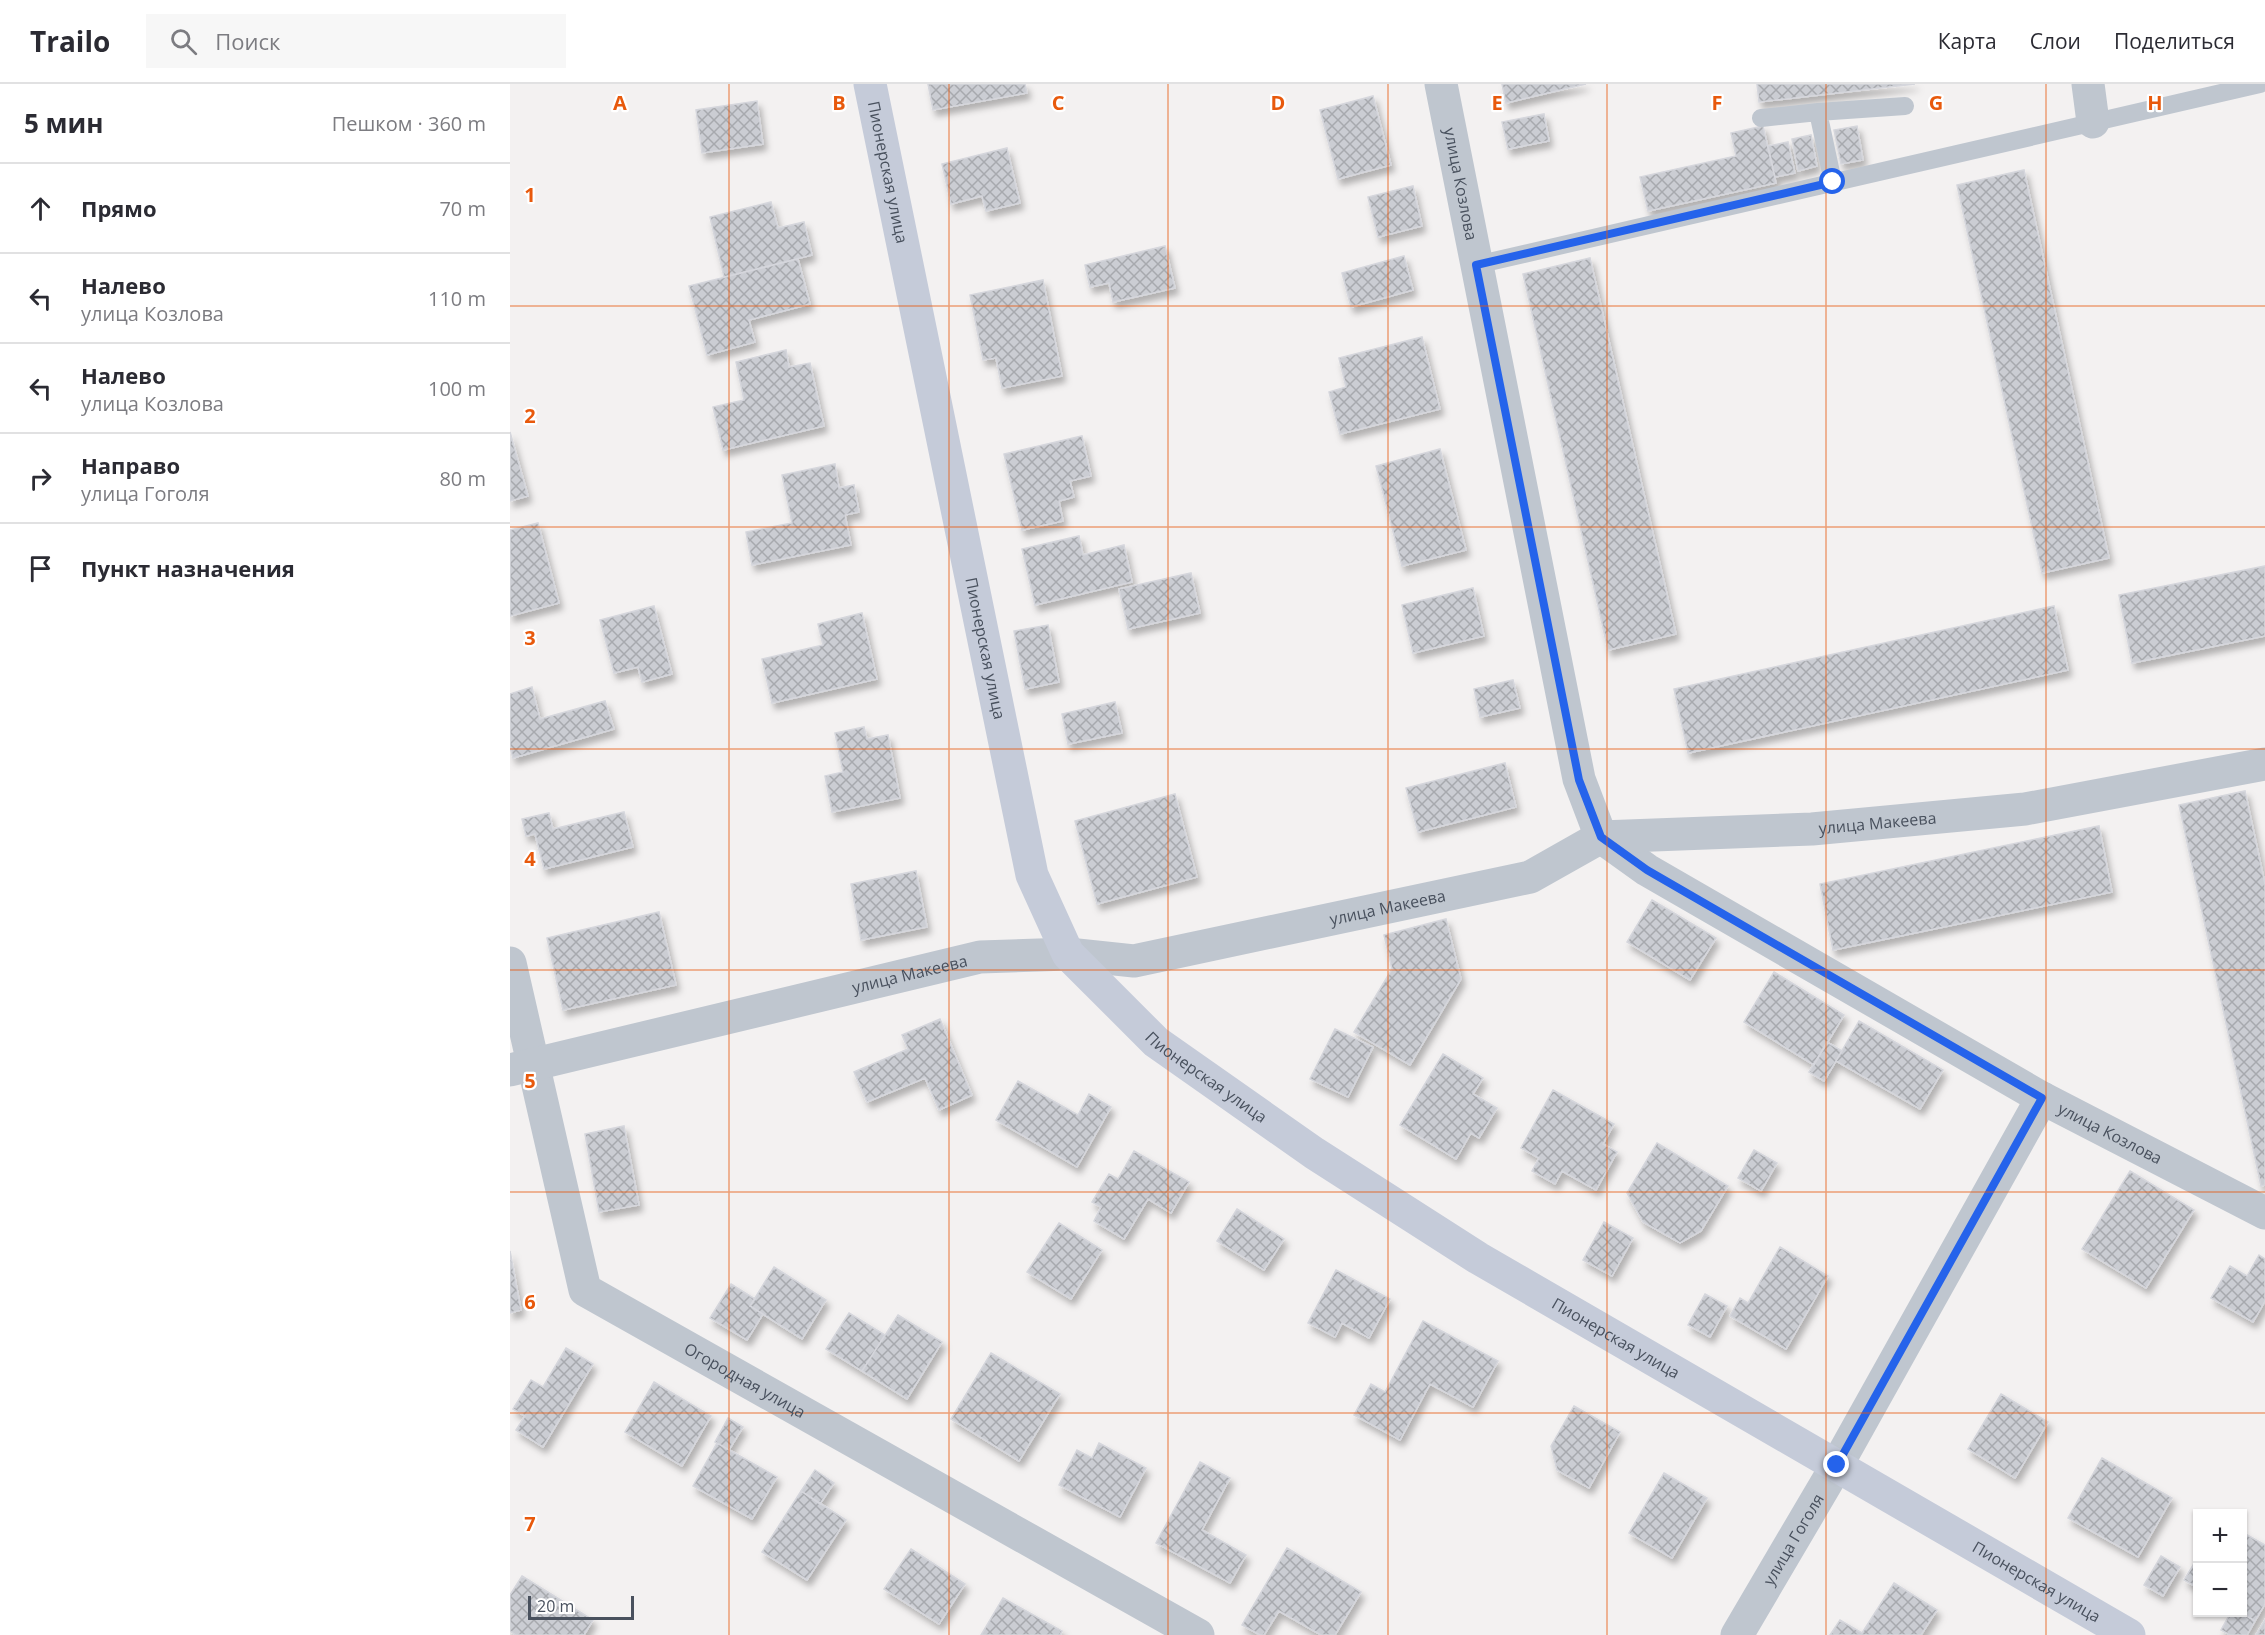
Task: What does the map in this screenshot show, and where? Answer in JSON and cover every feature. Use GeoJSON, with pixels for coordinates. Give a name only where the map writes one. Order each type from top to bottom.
{"type":"FeatureCollection","features":[{"type":"Feature","properties":{"kind":"street","name":"Пионерская улица"},"geometry":{"type":"LineString","coordinates":[[870,84],[1032,875],[1068,954],[1156,1042],[1314,1153],[1478,1258],[2129,1635]]}},
{"type":"Feature","properties":{"kind":"street","name":"улица Козлова"},"geometry":{"type":"LineString","coordinates":[[1441,84],[1579,780],[1601,837],[1647,870],[2042,1098],[2265,1213]]}},
{"type":"Feature","properties":{"kind":"street"},"geometry":{"type":"LineString","coordinates":[[2088,84],[2093,122]]}},
{"type":"Feature","properties":{"kind":"street","name":"улица Макеева"},"geometry":{"type":"LineString","coordinates":[[522,1068],[980,957],[1068,954],[1134,961],[1530,877],[1601,837],[1812,829],[2025,809],[2265,764]]}},
{"type":"Feature","properties":{"kind":"street","name":"Огородная улица"},"geometry":{"type":"LineString","coordinates":[[510,963],[522,1068],[585,1290],[1198,1635]]}},
{"type":"Feature","properties":{"kind":"street","name":"улица Гоголя"},"geometry":{"type":"LineString","coordinates":[[1737,1635],[1837,1465],[2042,1098]]}},
{"type":"Feature","properties":{"kind":"lane"},"geometry":{"type":"LineString","coordinates":[[1476,265],[2260,84]]}},
{"type":"Feature","properties":{"kind":"lane"},"geometry":{"type":"LineString","coordinates":[[1761,118],[1905,106]]}},
{"type":"Feature","properties":{"kind":"lane"},"geometry":{"type":"LineString","coordinates":[[1818,112],[1833,182]]}},
{"type":"Feature","properties":{"kind":"building"},"geometry":{"type":"Polygon","coordinates":[[[928,84],[1025,84],[1027,93],[933,110],[928,84]]]}},
{"type":"Feature","properties":{"kind":"building"},"geometry":{"type":"Polygon","coordinates":[[[1502,84],[1586,84],[1506,103],[1502,84]]]}},
{"type":"Feature","properties":{"kind":"building"},"geometry":{"type":"Polygon","coordinates":[[[1757,84],[1915,84],[1759,102],[1757,84]]]}},
{"type":"Feature","properties":{"kind":"building"},"geometry":{"type":"Polygon","coordinates":[[[1373,96],[1391,165],[1338,179],[1320,110],[1373,96]]]}},
{"type":"Feature","properties":{"kind":"building"},"geometry":{"type":"Polygon","coordinates":[[[757,101],[763,144],[702,153],[696,110],[757,101]]]}},
{"type":"Feature","properties":{"kind":"building"},"geometry":{"type":"Polygon","coordinates":[[[1544,114],[1549,141],[1508,149],[1502,122],[1544,114]]]}},
{"type":"Feature","properties":{"kind":"building"},"geometry":{"type":"Polygon","coordinates":[[[1763,126],[1776,183],[1648,211],[1640,177],[1736,156],[1731,133],[1763,126]]]}},
{"type":"Feature","properties":{"kind":"building"},"geometry":{"type":"Polygon","coordinates":[[[1857,126],[1863,160],[1841,164],[1834,130],[1857,126]]]}},
{"type":"Feature","properties":{"kind":"building"},"geometry":{"type":"Polygon","coordinates":[[[1811,135],[1817,166],[1798,171],[1792,139],[1811,135]]]}},
{"type":"Feature","properties":{"kind":"building"},"geometry":{"type":"Polygon","coordinates":[[[1788,142],[1795,173],[1775,177],[1768,146],[1788,142]]]}},
{"type":"Feature","properties":{"kind":"building"},"geometry":{"type":"Polygon","coordinates":[[[1007,148],[1020,203],[986,211],[982,196],[951,204],[942,164],[1007,148]]]}},
{"type":"Feature","properties":{"kind":"building"},"geometry":{"type":"Polygon","coordinates":[[[2024,170],[2109,558],[2042,573],[1957,185],[2024,170]]]}},
{"type":"Feature","properties":{"kind":"building"},"geometry":{"type":"Polygon","coordinates":[[[1413,186],[1422,226],[1378,237],[1368,197],[1413,186]]]}},
{"type":"Feature","properties":{"kind":"building"},"geometry":{"type":"Polygon","coordinates":[[[771,202],[778,228],[804,222],[812,255],[724,277],[710,217],[771,202]]]}},
{"type":"Feature","properties":{"kind":"building"},"geometry":{"type":"Polygon","coordinates":[[[1165,246],[1175,288],[1113,302],[1109,283],[1090,287],[1085,265],[1165,246]]]}},
{"type":"Feature","properties":{"kind":"building"},"geometry":{"type":"Polygon","coordinates":[[[1404,256],[1413,290],[1351,307],[1342,273],[1404,256]]]}},
{"type":"Feature","properties":{"kind":"building"},"geometry":{"type":"Polygon","coordinates":[[[1590,258],[1676,634],[1608,650],[1523,274],[1590,258]]]}},
{"type":"Feature","properties":{"kind":"building"},"geometry":{"type":"Polygon","coordinates":[[[798,259],[810,304],[749,320],[755,342],[707,355],[689,286],[798,259]]]}},
{"type":"Feature","properties":{"kind":"building"},"geometry":{"type":"Polygon","coordinates":[[[1043,280],[1062,376],[1002,388],[996,358],[983,360],[970,295],[1043,280]]]}},
{"type":"Feature","properties":{"kind":"building"},"geometry":{"type":"Polygon","coordinates":[[[1422,337],[1440,409],[1340,434],[1329,392],[1346,387],[1339,358],[1422,337]]]}},
{"type":"Feature","properties":{"kind":"building"},"geometry":{"type":"Polygon","coordinates":[[[786,350],[789,367],[810,363],[824,426],[723,450],[713,407],[744,400],[736,362],[786,350]]]}},
{"type":"Feature","properties":{"kind":"building"},"geometry":{"type":"Polygon","coordinates":[[[510,432],[528,496],[510,501],[510,432]]]}},
{"type":"Feature","properties":{"kind":"building"},"geometry":{"type":"Polygon","coordinates":[[[1082,436],[1091,476],[1070,481],[1074,497],[1059,501],[1063,521],[1022,530],[1004,454],[1082,436]]]}},
{"type":"Feature","properties":{"kind":"building"},"geometry":{"type":"Polygon","coordinates":[[[1440,449],[1466,550],[1402,566],[1376,466],[1440,449]]]}},
{"type":"Feature","properties":{"kind":"building"},"geometry":{"type":"Polygon","coordinates":[[[835,464],[839,488],[854,485],[859,512],[845,515],[851,545],[752,565],[746,532],[792,523],[782,475],[835,464]]]}},
{"type":"Feature","properties":{"kind":"building"},"geometry":{"type":"Polygon","coordinates":[[[538,523],[559,603],[510,616],[510,530],[538,523]]]}},
{"type":"Feature","properties":{"kind":"building"},"geometry":{"type":"Polygon","coordinates":[[[1079,536],[1083,555],[1124,545],[1132,582],[1035,605],[1022,549],[1079,536]]]}},
{"type":"Feature","properties":{"kind":"building"},"geometry":{"type":"Polygon","coordinates":[[[2265,566],[2265,636],[2132,663],[2119,595],[2265,566]]]}},
{"type":"Feature","properties":{"kind":"building"},"geometry":{"type":"Polygon","coordinates":[[[1191,573],[1200,613],[1128,629],[1119,589],[1191,573]]]}},
{"type":"Feature","properties":{"kind":"building"},"geometry":{"type":"Polygon","coordinates":[[[1473,588],[1484,636],[1413,653],[1402,605],[1473,588]]]}},
{"type":"Feature","properties":{"kind":"building"},"geometry":{"type":"Polygon","coordinates":[[[654,606],[672,674],[642,682],[638,667],[614,673],[600,620],[654,606]]]}},
{"type":"Feature","properties":{"kind":"building"},"geometry":{"type":"Polygon","coordinates":[[[2054,606],[2068,670],[1688,753],[1674,689],[2054,606]]]}},
{"type":"Feature","properties":{"kind":"building"},"geometry":{"type":"Polygon","coordinates":[[[862,613],[877,679],[772,703],[762,659],[823,645],[818,624],[862,613]]]}},
{"type":"Feature","properties":{"kind":"building"},"geometry":{"type":"Polygon","coordinates":[[[1048,625],[1059,682],[1025,689],[1014,631],[1048,625]]]}},
{"type":"Feature","properties":{"kind":"building"},"geometry":{"type":"Polygon","coordinates":[[[1513,680],[1520,708],[1480,717],[1474,689],[1513,680]]]}},
{"type":"Feature","properties":{"kind":"building"},"geometry":{"type":"Polygon","coordinates":[[[532,687],[540,719],[605,701],[614,729],[513,758],[510,747],[510,694],[532,687]]]}},
{"type":"Feature","properties":{"kind":"building"},"geometry":{"type":"Polygon","coordinates":[[[1115,702],[1122,733],[1068,744],[1062,714],[1115,702]]]}},
{"type":"Feature","properties":{"kind":"building"},"geometry":{"type":"Polygon","coordinates":[[[864,727],[867,739],[888,735],[900,798],[832,812],[825,776],[843,772],[835,733],[864,727]]]}},
{"type":"Feature","properties":{"kind":"building"},"geometry":{"type":"Polygon","coordinates":[[[1505,763],[1516,807],[1418,832],[1406,788],[1505,763]]]}},
{"type":"Feature","properties":{"kind":"building"},"geometry":{"type":"Polygon","coordinates":[[[2245,791],[2265,884],[2265,1185],[2261,1186],[2179,805],[2245,791]]]}},
{"type":"Feature","properties":{"kind":"building"},"geometry":{"type":"Polygon","coordinates":[[[1175,794],[1197,877],[1097,904],[1075,821],[1175,794]]]}},
{"type":"Feature","properties":{"kind":"building"},"geometry":{"type":"Polygon","coordinates":[[[624,812],[633,847],[544,869],[535,834],[526,836],[522,819],[549,813],[553,829],[624,812]]]}},
{"type":"Feature","properties":{"kind":"building"},"geometry":{"type":"Polygon","coordinates":[[[2099,826],[2112,892],[1833,950],[1820,884],[2099,826]]]}},
{"type":"Feature","properties":{"kind":"building"},"geometry":{"type":"Polygon","coordinates":[[[916,871],[927,927],[861,940],[851,884],[916,871]]]}},
{"type":"Feature","properties":{"kind":"building"},"geometry":{"type":"Polygon","coordinates":[[[1652,900],[1716,938],[1690,980],[1627,942],[1652,900]]]}},
{"type":"Feature","properties":{"kind":"building"},"geometry":{"type":"Polygon","coordinates":[[[659,912],[676,985],[563,1010],[547,938],[659,912]]]}},
{"type":"Feature","properties":{"kind":"building"},"geometry":{"type":"Polygon","coordinates":[[[1446,919],[1461,979],[1410,1065],[1354,1032],[1392,969],[1384,935],[1446,919]]]}},
{"type":"Feature","properties":{"kind":"building"},"geometry":{"type":"Polygon","coordinates":[[[1774,972],[1844,1015],[1814,1065],[1744,1022],[1774,972]]]}},
{"type":"Feature","properties":{"kind":"building"},"geometry":{"type":"Polygon","coordinates":[[[940,1019],[972,1095],[939,1110],[925,1078],[867,1102],[854,1072],[908,1049],[902,1035],[940,1019]]]}},
{"type":"Feature","properties":{"kind":"building"},"geometry":{"type":"Polygon","coordinates":[[[1859,1021],[1943,1070],[1920,1109],[1836,1061],[1859,1021]]]}},
{"type":"Feature","properties":{"kind":"building"},"geometry":{"type":"Polygon","coordinates":[[[1335,1029],[1373,1047],[1348,1097],[1310,1079],[1335,1029]]]}},
{"type":"Feature","properties":{"kind":"building"},"geometry":{"type":"Polygon","coordinates":[[[1827,1042],[1842,1051],[1824,1081],[1809,1072],[1827,1042]]]}},
{"type":"Feature","properties":{"kind":"building"},"geometry":{"type":"Polygon","coordinates":[[[1443,1054],[1483,1078],[1473,1094],[1497,1108],[1479,1138],[1471,1133],[1456,1159],[1400,1125],[1443,1054]]]}},
{"type":"Feature","properties":{"kind":"building"},"geometry":{"type":"Polygon","coordinates":[[[1018,1081],[1078,1115],[1089,1094],[1111,1107],[1077,1167],[996,1120],[1018,1081]]]}},
{"type":"Feature","properties":{"kind":"building"},"geometry":{"type":"Polygon","coordinates":[[[1553,1090],[1614,1124],[1603,1144],[1617,1152],[1596,1190],[1562,1171],[1555,1184],[1532,1171],[1539,1158],[1521,1148],[1553,1090]]]}},
{"type":"Feature","properties":{"kind":"building"},"geometry":{"type":"Polygon","coordinates":[[[624,1126],[639,1205],[599,1212],[585,1134],[624,1126]]]}},
{"type":"Feature","properties":{"kind":"building"},"geometry":{"type":"Polygon","coordinates":[[[1657,1143],[1728,1186],[1701,1231],[1680,1243],[1643,1222],[1627,1193],[1657,1143]]]}},
{"type":"Feature","properties":{"kind":"building"},"geometry":{"type":"Polygon","coordinates":[[[1754,1150],[1777,1163],[1761,1191],[1738,1178],[1754,1150]]]}},
{"type":"Feature","properties":{"kind":"building"},"geometry":{"type":"Polygon","coordinates":[[[1134,1151],[1189,1182],[1171,1213],[1148,1199],[1124,1239],[1094,1221],[1101,1207],[1092,1202],[1109,1174],[1118,1179],[1134,1151]]]}},
{"type":"Feature","properties":{"kind":"building"},"geometry":{"type":"Polygon","coordinates":[[[2130,1171],[2194,1210],[2146,1288],[2082,1249],[2130,1171]]]}},
{"type":"Feature","properties":{"kind":"building"},"geometry":{"type":"Polygon","coordinates":[[[1237,1209],[1284,1239],[1264,1270],[1217,1241],[1237,1209]]]}},
{"type":"Feature","properties":{"kind":"building"},"geometry":{"type":"Polygon","coordinates":[[[1604,1222],[1633,1238],[1612,1276],[1583,1260],[1604,1222]]]}},
{"type":"Feature","properties":{"kind":"building"},"geometry":{"type":"Polygon","coordinates":[[[1059,1223],[1102,1250],[1071,1299],[1027,1272],[1059,1223]]]}},
{"type":"Feature","properties":{"kind":"building"},"geometry":{"type":"Polygon","coordinates":[[[1780,1247],[1828,1276],[1786,1349],[1730,1316],[1740,1298],[1748,1303],[1780,1247]]]}},
{"type":"Feature","properties":{"kind":"building"},"geometry":{"type":"Polygon","coordinates":[[[510,1251],[521,1310],[510,1313],[510,1251]]]}},
{"type":"Feature","properties":{"kind":"building"},"geometry":{"type":"Polygon","coordinates":[[[2259,1255],[2265,1259],[2265,1301],[2253,1322],[2211,1298],[2230,1266],[2247,1276],[2259,1255]]]}},
{"type":"Feature","properties":{"kind":"building"},"geometry":{"type":"Polygon","coordinates":[[[774,1267],[826,1300],[802,1339],[750,1306],[774,1267]]]}},
{"type":"Feature","properties":{"kind":"building"},"geometry":{"type":"Polygon","coordinates":[[[1336,1270],[1390,1299],[1369,1338],[1342,1323],[1335,1337],[1308,1323],[1336,1270]]]}},
{"type":"Feature","properties":{"kind":"building"},"geometry":{"type":"Polygon","coordinates":[[[731,1284],[755,1299],[750,1306],[763,1314],[747,1340],[710,1318],[731,1284]]]}},
{"type":"Feature","properties":{"kind":"building"},"geometry":{"type":"Polygon","coordinates":[[[1705,1294],[1727,1306],[1710,1337],[1688,1325],[1705,1294]]]}},
{"type":"Feature","properties":{"kind":"building"},"geometry":{"type":"Polygon","coordinates":[[[849,1313],[885,1335],[862,1371],[826,1349],[849,1313]]]}},
{"type":"Feature","properties":{"kind":"building"},"geometry":{"type":"Polygon","coordinates":[[[898,1315],[942,1342],[907,1399],[862,1371],[898,1315]]]}},
{"type":"Feature","properties":{"kind":"building"},"geometry":{"type":"Polygon","coordinates":[[[1423,1321],[1498,1361],[1473,1407],[1430,1384],[1400,1440],[1354,1415],[1371,1384],[1385,1392],[1423,1321]]]}},
{"type":"Feature","properties":{"kind":"building"},"geometry":{"type":"Polygon","coordinates":[[[566,1348],[593,1364],[543,1447],[516,1430],[525,1416],[513,1409],[531,1380],[543,1387],[566,1348]]]}},
{"type":"Feature","properties":{"kind":"building"},"geometry":{"type":"Polygon","coordinates":[[[991,1353],[1060,1394],[1019,1461],[951,1419],[991,1353]]]}},
{"type":"Feature","properties":{"kind":"building"},"geometry":{"type":"Polygon","coordinates":[[[654,1382],[711,1416],[682,1466],[625,1432],[654,1382]]]}},
{"type":"Feature","properties":{"kind":"building"},"geometry":{"type":"Polygon","coordinates":[[[2001,1394],[2048,1422],[2015,1478],[1968,1449],[2001,1394]]]}},
{"type":"Feature","properties":{"kind":"building"},"geometry":{"type":"Polygon","coordinates":[[[1574,1406],[1620,1432],[1589,1488],[1557,1470],[1551,1446],[1574,1406]]]}},
{"type":"Feature","properties":{"kind":"building"},"geometry":{"type":"Polygon","coordinates":[[[728,1418],[743,1427],[729,1450],[715,1442],[728,1418]]]}},
{"type":"Feature","properties":{"kind":"building"},"geometry":{"type":"Polygon","coordinates":[[[717,1443],[777,1477],[752,1519],[693,1486],[717,1443]]]}},
{"type":"Feature","properties":{"kind":"building"},"geometry":{"type":"Polygon","coordinates":[[[1099,1443],[1146,1468],[1120,1517],[1059,1485],[1077,1450],[1092,1458],[1099,1443]]]}},
{"type":"Feature","properties":{"kind":"building"},"geometry":{"type":"Polygon","coordinates":[[[2102,1458],[2172,1498],[2138,1557],[2068,1518],[2102,1458]]]}},
{"type":"Feature","properties":{"kind":"building"},"geometry":{"type":"Polygon","coordinates":[[[1200,1462],[1230,1478],[1202,1530],[1246,1555],[1230,1583],[1156,1543],[1200,1462]]]}},
{"type":"Feature","properties":{"kind":"building"},"geometry":{"type":"Polygon","coordinates":[[[815,1470],[834,1483],[820,1504],[801,1491],[815,1470]]]}},
{"type":"Feature","properties":{"kind":"building"},"geometry":{"type":"Polygon","coordinates":[[[1664,1473],[1707,1498],[1672,1558],[1629,1533],[1664,1473]]]}},
{"type":"Feature","properties":{"kind":"building"},"geometry":{"type":"Polygon","coordinates":[[[801,1491],[846,1520],[807,1580],[762,1552],[801,1491]]]}},
{"type":"Feature","properties":{"kind":"building"},"geometry":{"type":"Polygon","coordinates":[[[2247,1535],[2265,1545],[2265,1604],[2255,1621],[2247,1616],[2247,1535]]]}},
{"type":"Feature","properties":{"kind":"building"},"geometry":{"type":"Polygon","coordinates":[[[1287,1548],[1361,1592],[1335,1635],[1321,1635],[1279,1611],[1264,1635],[1242,1625],[1287,1548]]]}},
{"type":"Feature","properties":{"kind":"building"},"geometry":{"type":"Polygon","coordinates":[[[911,1549],[965,1584],[939,1624],[884,1589],[911,1549]]]}},
{"type":"Feature","properties":{"kind":"building"},"geometry":{"type":"Polygon","coordinates":[[[2161,1556],[2180,1567],[2163,1596],[2144,1585],[2161,1556]]]}},
{"type":"Feature","properties":{"kind":"building"},"geometry":{"type":"Polygon","coordinates":[[[2193,1565],[2193,1585],[2184,1580],[2193,1565]]]}},
{"type":"Feature","properties":{"kind":"building"},"geometry":{"type":"Polygon","coordinates":[[[522,1576],[593,1620],[584,1635],[516,1635],[510,1631],[510,1595],[522,1576]]]}},
{"type":"Feature","properties":{"kind":"building"},"geometry":{"type":"Polygon","coordinates":[[[1894,1583],[1937,1610],[1921,1635],[1830,1635],[1840,1620],[1862,1633],[1894,1583]]]}},
{"type":"Feature","properties":{"kind":"building"},"geometry":{"type":"Polygon","coordinates":[[[1003,1598],[1062,1631],[1060,1635],[981,1635],[1003,1598]]]}},
{"type":"Feature","properties":{"kind":"building"},"geometry":{"type":"Polygon","coordinates":[[[2247,1616],[2255,1621],[2247,1635],[2230,1635],[2221,1630],[2228,1617],[2247,1616]]]}},
{"type":"Feature","properties":{"kind":"building"},"geometry":{"type":"Polygon","coordinates":[[[2265,1620],[2265,1635],[2256,1635],[2265,1620]]]}},
{"type":"Feature","properties":{"kind":"route"},"geometry":{"type":"LineString","coordinates":[[1833,182],[1476,265],[1579,780],[1601,837],[1647,870],[2042,1098],[1837,1465]]}}]}
